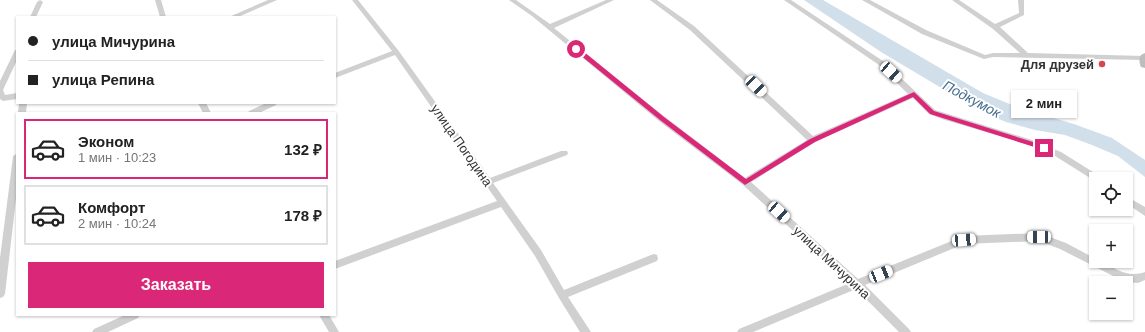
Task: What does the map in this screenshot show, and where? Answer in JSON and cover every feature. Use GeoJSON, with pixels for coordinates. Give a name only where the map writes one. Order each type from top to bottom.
{"type":"FeatureCollection","features":[{"type":"Feature","properties":{"kind":"main road"},"geometry":{"type":"LineString","coordinates":[[1145,58],[1145,64]]}},
{"type":"Feature","properties":{"kind":"street"},"geometry":{"type":"LineString","coordinates":[[158,0],[163,16]]}},
{"type":"Feature","properties":{"kind":"street"},"geometry":{"type":"LineString","coordinates":[[234,16],[274,0]]}},
{"type":"Feature","properties":{"kind":"street","name":"улица Погодина"},"geometry":{"type":"LineString","coordinates":[[355,0],[396,52],[538,253],[562,295],[586,332]]}},
{"type":"Feature","properties":{"kind":"street","name":"улица Мичурина"},"geometry":{"type":"LineString","coordinates":[[512,0],[549,27],[656,114],[745,182],[857,284],[906,332]]}},
{"type":"Feature","properties":{"kind":"street"},"geometry":{"type":"LineString","coordinates":[[549,27],[611,0]]}},
{"type":"Feature","properties":{"kind":"street"},"geometry":{"type":"LineString","coordinates":[[653,0],[692,28],[812,140]]}},
{"type":"Feature","properties":{"kind":"street"},"geometry":{"type":"LineString","coordinates":[[787,0],[881,63],[932,112],[1029,142],[1058,154],[1089,173]]}},
{"type":"Feature","properties":{"kind":"street"},"geometry":{"type":"LineString","coordinates":[[865,0],[924,32],[984,57],[993,55],[1145,58]]}},
{"type":"Feature","properties":{"kind":"street"},"geometry":{"type":"LineString","coordinates":[[955,0],[995,27],[1027,56]]}},
{"type":"Feature","properties":{"kind":"street"},"geometry":{"type":"LineString","coordinates":[[995,27],[1022,14],[1021,0]]}},
{"type":"Feature","properties":{"kind":"street"},"geometry":{"type":"LineString","coordinates":[[33,16],[40,2]]}},
{"type":"Feature","properties":{"kind":"street"},"geometry":{"type":"LineString","coordinates":[[336,76],[396,52]]}},
{"type":"Feature","properties":{"kind":"street"},"geometry":{"type":"LineString","coordinates":[[16,55],[1,93],[16,96]]}},
{"type":"Feature","properties":{"kind":"street"},"geometry":{"type":"LineString","coordinates":[[745,182],[812,140],[914,94]]}},
{"type":"Feature","properties":{"kind":"street"},"geometry":{"type":"LineString","coordinates":[[254,112],[271,104]]}},
{"type":"Feature","properties":{"kind":"street"},"geometry":{"type":"LineString","coordinates":[[488,182],[564,153]]}},
{"type":"Feature","properties":{"kind":"street"},"geometry":{"type":"LineString","coordinates":[[0,294],[16,165]]}},
{"type":"Feature","properties":{"kind":"street"},"geometry":{"type":"LineString","coordinates":[[336,265],[502,203]]}},
{"type":"Feature","properties":{"kind":"street"},"geometry":{"type":"LineString","coordinates":[[1133,203],[1145,212]]}},
{"type":"Feature","properties":{"kind":"street"},"geometry":{"type":"LineString","coordinates":[[742,332],[964,240],[1039,237],[1063,246],[1125,278],[1138,279],[1145,276]]}},
{"type":"Feature","properties":{"kind":"street"},"geometry":{"type":"LineString","coordinates":[[562,295],[654,258]]}},
{"type":"Feature","properties":{"kind":"street"},"geometry":{"type":"LineString","coordinates":[[97,332],[133,316]]}},
{"type":"Feature","properties":{"kind":"street"},"geometry":{"type":"LineString","coordinates":[[325,316],[334,332]]}},
{"type":"Feature","properties":{"kind":"water","name":"Подкумок"},"geometry":{"type":"Polygon","coordinates":[[[804,0],[823,0],[983,93],[1019,108],[1074,124],[1112,138],[1145,160],[1145,177],[1118,156],[1092,145],[1065,135],[1035,130],[1006,122],[980,111],[881,52],[804,0]]]}},
{"type":"Feature","properties":{"kind":"place","name":"Для друзей"},"geometry":{"type":"Point","coordinates":[1102,64]}},
{"type":"Feature","properties":{"kind":"route"},"geometry":{"type":"LineString","coordinates":[[576,49],[745,182],[812,140],[914,94],[932,112],[1044,148]]}}]}
